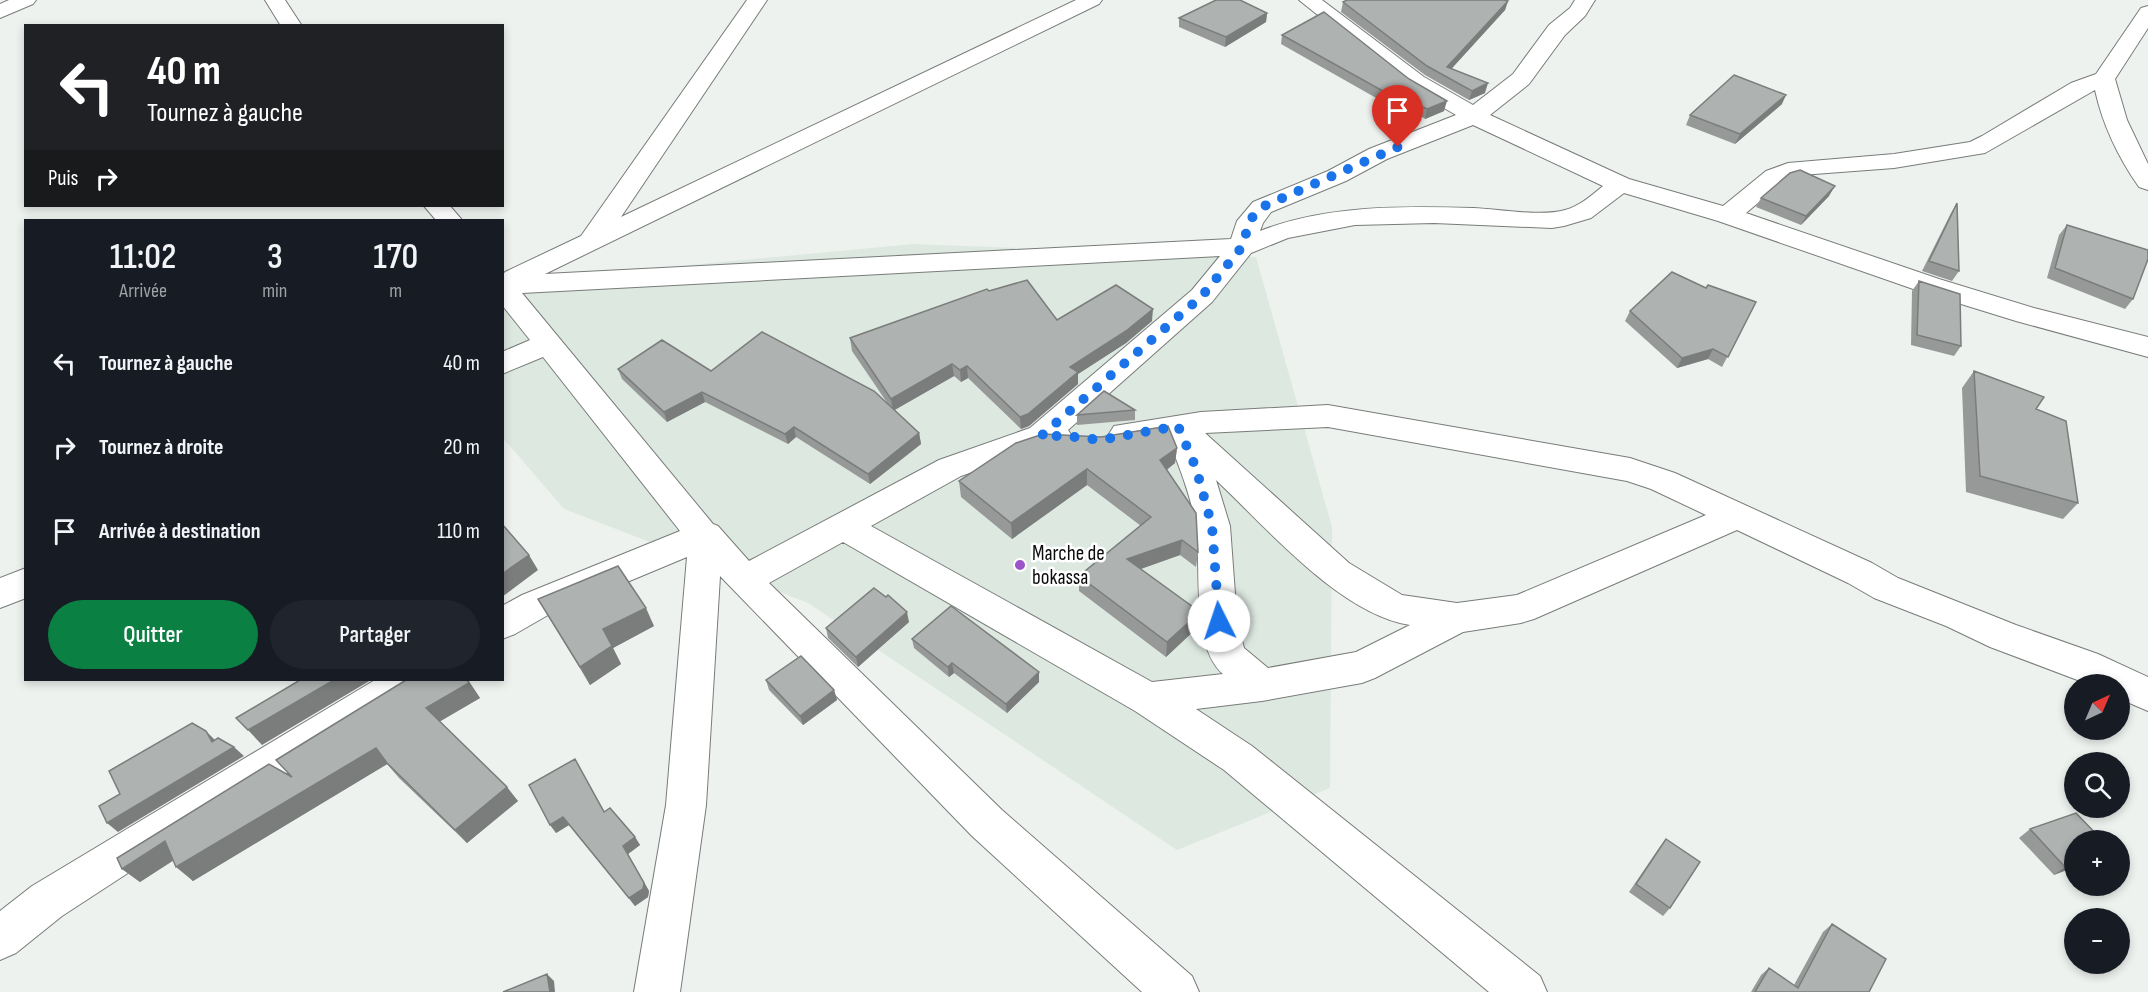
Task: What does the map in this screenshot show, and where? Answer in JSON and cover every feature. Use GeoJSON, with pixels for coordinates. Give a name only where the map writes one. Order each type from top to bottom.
{"type":"FeatureCollection","features":[{"type":"Feature","properties":{"kind":"street"},"geometry":{"type":"LineString","coordinates":[[0,12],[26,0]]}},
{"type":"Feature","properties":{"kind":"street"},"geometry":{"type":"LineString","coordinates":[[275,0],[291,24]]}},
{"type":"Feature","properties":{"kind":"street"},"geometry":{"type":"LineString","coordinates":[[504,362],[541,333],[563,281],[757,0]]}},
{"type":"Feature","properties":{"kind":"street"},"geometry":{"type":"LineString","coordinates":[[504,284],[1092,0]]}},
{"type":"Feature","properties":{"kind":"street"},"geometry":{"type":"LineString","coordinates":[[1309,0],[1400,72],[1474,116],[1620,184],[1727,215],[1929,285],[2026,315],[2148,347]]}},
{"type":"Feature","properties":{"kind":"street"},"geometry":{"type":"LineString","coordinates":[[744,580],[950,468],[1041,436],[1202,296],[1242,247],[1250,220],[1262,207],[1337,176],[1378,154],[1474,116],[1521,79],[1557,30],[1578,12],[1586,0]]}},
{"type":"Feature","properties":{"kind":"street"},"geometry":{"type":"LineString","coordinates":[[1727,215],[1775,176],[1797,168],[1894,161],[1976,148],[1991,141],[2079,88],[2104,79],[2148,12]]}},
{"type":"Feature","properties":{"kind":"street"},"geometry":{"type":"LineString","coordinates":[[2104,79],[2110,110],[2120,134],[2148,182]]}},
{"type":"Feature","properties":{"kind":"street"},"geometry":{"type":"LineString","coordinates":[[504,285],[1242,247],[1268,235],[1331,221],[1384,215],[1552,220],[1574,218],[1590,209],[1620,184]]}},
{"type":"Feature","properties":{"kind":"street"},"geometry":{"type":"LineString","coordinates":[[438,207],[448,219]]}},
{"type":"Feature","properties":{"kind":"street"},"geometry":{"type":"LineString","coordinates":[[504,287],[701,533],[706,535],[744,580],[987,823],[1176,992]]}},
{"type":"Feature","properties":{"kind":"street"},"geometry":{"type":"LineString","coordinates":[[1041,436],[1094,439],[1178,426],[1292,416],[1328,416],[1630,470],[1663,481],[1860,573],[1886,588],[1959,615],[2003,636],[2085,665],[2148,695]]}},
{"type":"Feature","properties":{"kind":"street"},"geometry":{"type":"LineString","coordinates":[[1178,426],[1337,573],[1394,608],[1457,618],[1521,609],[1738,516]]}},
{"type":"Feature","properties":{"kind":"street"},"geometry":{"type":"LineString","coordinates":[[1178,426],[1196,468],[1212,526],[1219,621],[1228,656],[1262,685]]}},
{"type":"Feature","properties":{"kind":"street"},"geometry":{"type":"LineString","coordinates":[[843,526],[1148,699],[1238,758],[1524,992]]}},
{"type":"Feature","properties":{"kind":"street"},"geometry":{"type":"LineString","coordinates":[[504,623],[535,605],[706,535]]}},
{"type":"Feature","properties":{"kind":"street"},"geometry":{"type":"LineString","coordinates":[[657,992],[686,805],[706,535]]}},
{"type":"Feature","properties":{"kind":"street"},"geometry":{"type":"LineString","coordinates":[[0,594],[24,583]]}},
{"type":"Feature","properties":{"kind":"street"},"geometry":{"type":"LineString","coordinates":[[1148,699],[1262,685],[1362,668],[1457,618]]}},
{"type":"Feature","properties":{"kind":"street"},"geometry":{"type":"LineString","coordinates":[[0,938],[48,901],[136,844],[404,681]]}},
{"type":"Feature","properties":{"kind":"shaded area","name":"Marche de bokassa"},"geometry":{"type":"Polygon","coordinates":[[[913,244],[1256,257],[1332,527],[1330,788],[1177,850],[808,603],[564,509],[504,439],[504,293],[554,278],[913,244]]]}},
{"type":"Feature","properties":{"kind":"building"},"geometry":{"type":"Polygon","coordinates":[[[1216,0],[1240,0],[1267,13],[1226,37],[1179,18],[1216,0]]]}},
{"type":"Feature","properties":{"kind":"building"},"geometry":{"type":"Polygon","coordinates":[[[1347,0],[1508,1],[1447,67],[1488,83],[1472,91],[1427,66],[1343,2],[1347,0]]]}},
{"type":"Feature","properties":{"kind":"building"},"geometry":{"type":"Polygon","coordinates":[[[1324,12],[1409,79],[1447,101],[1427,109],[1423,107],[1417,110],[1282,35],[1324,12]]]}},
{"type":"Feature","properties":{"kind":"building"},"geometry":{"type":"Polygon","coordinates":[[[1734,75],[1786,95],[1740,134],[1690,115],[1734,75]]]}},
{"type":"Feature","properties":{"kind":"building"},"geometry":{"type":"Polygon","coordinates":[[[1800,170],[1835,186],[1806,216],[1761,198],[1790,173],[1800,170]]]}},
{"type":"Feature","properties":{"kind":"building"},"geometry":{"type":"Polygon","coordinates":[[[1957,203],[1959,271],[1929,261],[1957,203]]]}},
{"type":"Feature","properties":{"kind":"building"},"geometry":{"type":"Polygon","coordinates":[[[2067,225],[2148,250],[2148,259],[2133,299],[2055,268],[2067,225]]]}},
{"type":"Feature","properties":{"kind":"building"},"geometry":{"type":"Polygon","coordinates":[[[1672,272],[1706,288],[1708,285],[1756,302],[1728,357],[1713,349],[1682,358],[1630,311],[1672,272]]]}},
{"type":"Feature","properties":{"kind":"building"},"geometry":{"type":"Polygon","coordinates":[[[1027,280],[1057,320],[1116,285],[1153,309],[1126,331],[1070,367],[1078,372],[1028,414],[1020,417],[967,366],[960,370],[952,364],[891,399],[850,338],[987,289],[989,291],[1027,280]]]}},
{"type":"Feature","properties":{"kind":"building"},"geometry":{"type":"Polygon","coordinates":[[[1919,281],[1960,294],[1961,346],[1917,335],[1919,281]]]}},
{"type":"Feature","properties":{"kind":"building"},"geometry":{"type":"Polygon","coordinates":[[[762,332],[874,391],[919,433],[868,474],[794,427],[785,434],[702,392],[664,412],[618,369],[662,340],[711,371],[762,332]]]}},
{"type":"Feature","properties":{"kind":"building"},"geometry":{"type":"Polygon","coordinates":[[[1974,371],[2044,397],[2036,409],[2066,421],[2078,503],[1980,476],[1974,371]]]}},
{"type":"Feature","properties":{"kind":"building"},"geometry":{"type":"Polygon","coordinates":[[[1104,391],[1135,410],[1077,415],[1104,391]]]}},
{"type":"Feature","properties":{"kind":"building"},"geometry":{"type":"Polygon","coordinates":[[[1168,426],[1177,448],[1160,460],[1196,513],[1198,552],[1182,540],[1127,559],[1200,612],[1167,642],[1079,576],[1151,517],[1087,469],[1011,523],[959,481],[1016,443],[1043,434],[1101,437],[1168,426]]]}},
{"type":"Feature","properties":{"kind":"building"},"geometry":{"type":"Polygon","coordinates":[[[504,526],[529,555],[504,573],[504,526]]]}},
{"type":"Feature","properties":{"kind":"building"},"geometry":{"type":"Polygon","coordinates":[[[618,566],[646,608],[603,629],[612,646],[580,667],[538,599],[618,566]]]}},
{"type":"Feature","properties":{"kind":"building"},"geometry":{"type":"Polygon","coordinates":[[[874,588],[886,597],[888,595],[907,612],[856,657],[826,628],[874,588]]]}},
{"type":"Feature","properties":{"kind":"building"},"geometry":{"type":"Polygon","coordinates":[[[951,606],[1039,672],[1006,704],[952,663],[948,667],[912,639],[951,606]]]}},
{"type":"Feature","properties":{"kind":"building"},"geometry":{"type":"Polygon","coordinates":[[[801,656],[834,690],[800,716],[766,680],[801,656]]]}},
{"type":"Feature","properties":{"kind":"building"},"geometry":{"type":"Polygon","coordinates":[[[298,681],[332,681],[248,730],[236,718],[298,681]]]}},
{"type":"Feature","properties":{"kind":"building"},"geometry":{"type":"Polygon","coordinates":[[[404,681],[468,681],[469,683],[426,708],[507,787],[455,830],[387,763],[376,748],[176,867],[165,841],[122,869],[117,858],[269,764],[292,777],[276,760],[404,681]]]}},
{"type":"Feature","properties":{"kind":"building"},"geometry":{"type":"Polygon","coordinates":[[[192,723],[206,731],[212,742],[218,738],[234,747],[107,823],[99,806],[120,794],[109,771],[192,723]]]}},
{"type":"Feature","properties":{"kind":"building"},"geometry":{"type":"Polygon","coordinates":[[[575,759],[604,812],[610,808],[635,837],[623,846],[644,883],[643,889],[629,898],[563,817],[550,825],[529,785],[575,759]]]}},
{"type":"Feature","properties":{"kind":"building"},"geometry":{"type":"Polygon","coordinates":[[[2064,817],[2081,818],[2092,830],[2064,830],[2064,866],[2030,829],[2064,817]]]}},
{"type":"Feature","properties":{"kind":"building"},"geometry":{"type":"Polygon","coordinates":[[[1666,839],[1700,862],[1670,908],[1636,884],[1666,839]]]}},
{"type":"Feature","properties":{"kind":"building"},"geometry":{"type":"Polygon","coordinates":[[[1832,924],[1886,959],[1869,992],[1755,992],[1769,968],[1798,988],[1832,924]]]}},
{"type":"Feature","properties":{"kind":"building"},"geometry":{"type":"Polygon","coordinates":[[[547,974],[550,992],[503,992],[547,974]]]}},
{"type":"Feature","properties":{"kind":"place","name":"Marche de bokassa"},"geometry":{"type":"Point","coordinates":[1020,565]}},
{"type":"Feature","properties":{"kind":"route"},"geometry":{"type":"LineString","coordinates":[[1219,621],[1212,526],[1196,468],[1178,426],[1100,440],[1041,436],[1202,296],[1242,247],[1250,220],[1262,207],[1337,176],[1378,154],[1398,147]]}}]}
